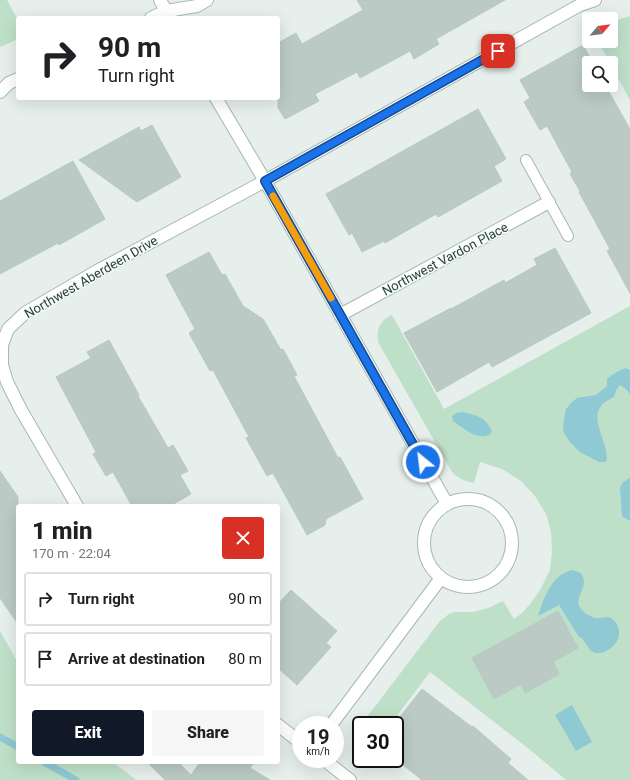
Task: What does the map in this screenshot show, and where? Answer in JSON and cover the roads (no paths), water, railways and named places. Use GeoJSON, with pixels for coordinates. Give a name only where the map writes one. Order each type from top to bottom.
{"type":"FeatureCollection","features":[{"type":"Feature","properties":{"kind":"street"},"geometry":{"type":"LineString","coordinates":[[154,16],[165,10],[174,0]]}},
{"type":"Feature","properties":{"kind":"street"},"geometry":{"type":"LineString","coordinates":[[165,10],[197,6],[208,0]]}},
{"type":"Feature","properties":{"kind":"street","name":"Northwest Aberdeen Drive"},"geometry":{"type":"LineString","coordinates":[[76,504],[21,410],[7,382],[2,365],[4,326],[90,275],[265,181],[580,5],[595,0]]}},
{"type":"Feature","properties":{"kind":"street"},"geometry":{"type":"LineString","coordinates":[[0,92],[9,81]]}},
{"type":"Feature","properties":{"kind":"street"},"geometry":{"type":"LineString","coordinates":[[217,100],[265,181],[447,504]]}},
{"type":"Feature","properties":{"kind":"street","name":"Northwest Vardon Place"},"geometry":{"type":"LineString","coordinates":[[340,315],[549,202]]}},
{"type":"Feature","properties":{"kind":"street"},"geometry":{"type":"LineString","coordinates":[[463,499],[479,501],[495,508],[506,520],[511,536],[510,554],[504,569],[491,580],[475,587],[457,586],[441,578],[430,565],[424,549],[425,531],[433,516],[447,504],[463,499]]}},
{"type":"Feature","properties":{"kind":"street"},"geometry":{"type":"LineString","coordinates":[[338,716],[441,578]]}},
{"type":"Feature","properties":{"kind":"street"},"geometry":{"type":"LineString","coordinates":[[280,727],[292,736]]}},
{"type":"Feature","properties":{"kind":"street"},"geometry":{"type":"LineString","coordinates":[[334,768],[350,780]]}},
{"type":"Feature","properties":{"kind":"lane"},"geometry":{"type":"LineString","coordinates":[[526,160],[568,236]]}},
{"type":"Feature","properties":{"kind":"water"},"geometry":{"type":"Polygon","coordinates":[[[625,368],[630,370],[630,394],[620,385],[616,390],[614,397],[602,405],[598,412],[597,419],[607,456],[606,462],[599,462],[580,452],[570,442],[563,431],[566,409],[577,398],[596,395],[607,386],[607,379],[625,368]]]}},
{"type":"Feature","properties":{"kind":"water"},"geometry":{"type":"Polygon","coordinates":[[[463,412],[483,419],[492,431],[489,435],[475,435],[453,421],[452,416],[456,413],[463,412]]]}},
{"type":"Feature","properties":{"kind":"water"},"geometry":{"type":"Polygon","coordinates":[[[630,478],[630,520],[628,520],[622,516],[620,488],[623,482],[630,478]]]}},
{"type":"Feature","properties":{"kind":"water"},"geometry":{"type":"Polygon","coordinates":[[[572,570],[581,573],[584,579],[584,585],[578,603],[580,608],[586,614],[599,618],[609,617],[616,623],[619,633],[618,638],[613,646],[605,652],[598,653],[591,651],[582,638],[579,637],[559,605],[538,616],[549,588],[559,577],[572,570]]]}},
{"type":"Feature","properties":{"kind":"water"},"geometry":{"type":"Polygon","coordinates":[[[572,705],[592,742],[576,751],[555,715],[572,705]]]}},
{"type":"Feature","properties":{"kind":"waterway"},"geometry":{"type":"LineString","coordinates":[[0,737],[16,746]]}},
{"type":"Feature","properties":{"kind":"waterway"},"geometry":{"type":"LineString","coordinates":[[48,764],[76,780]]}}]}
